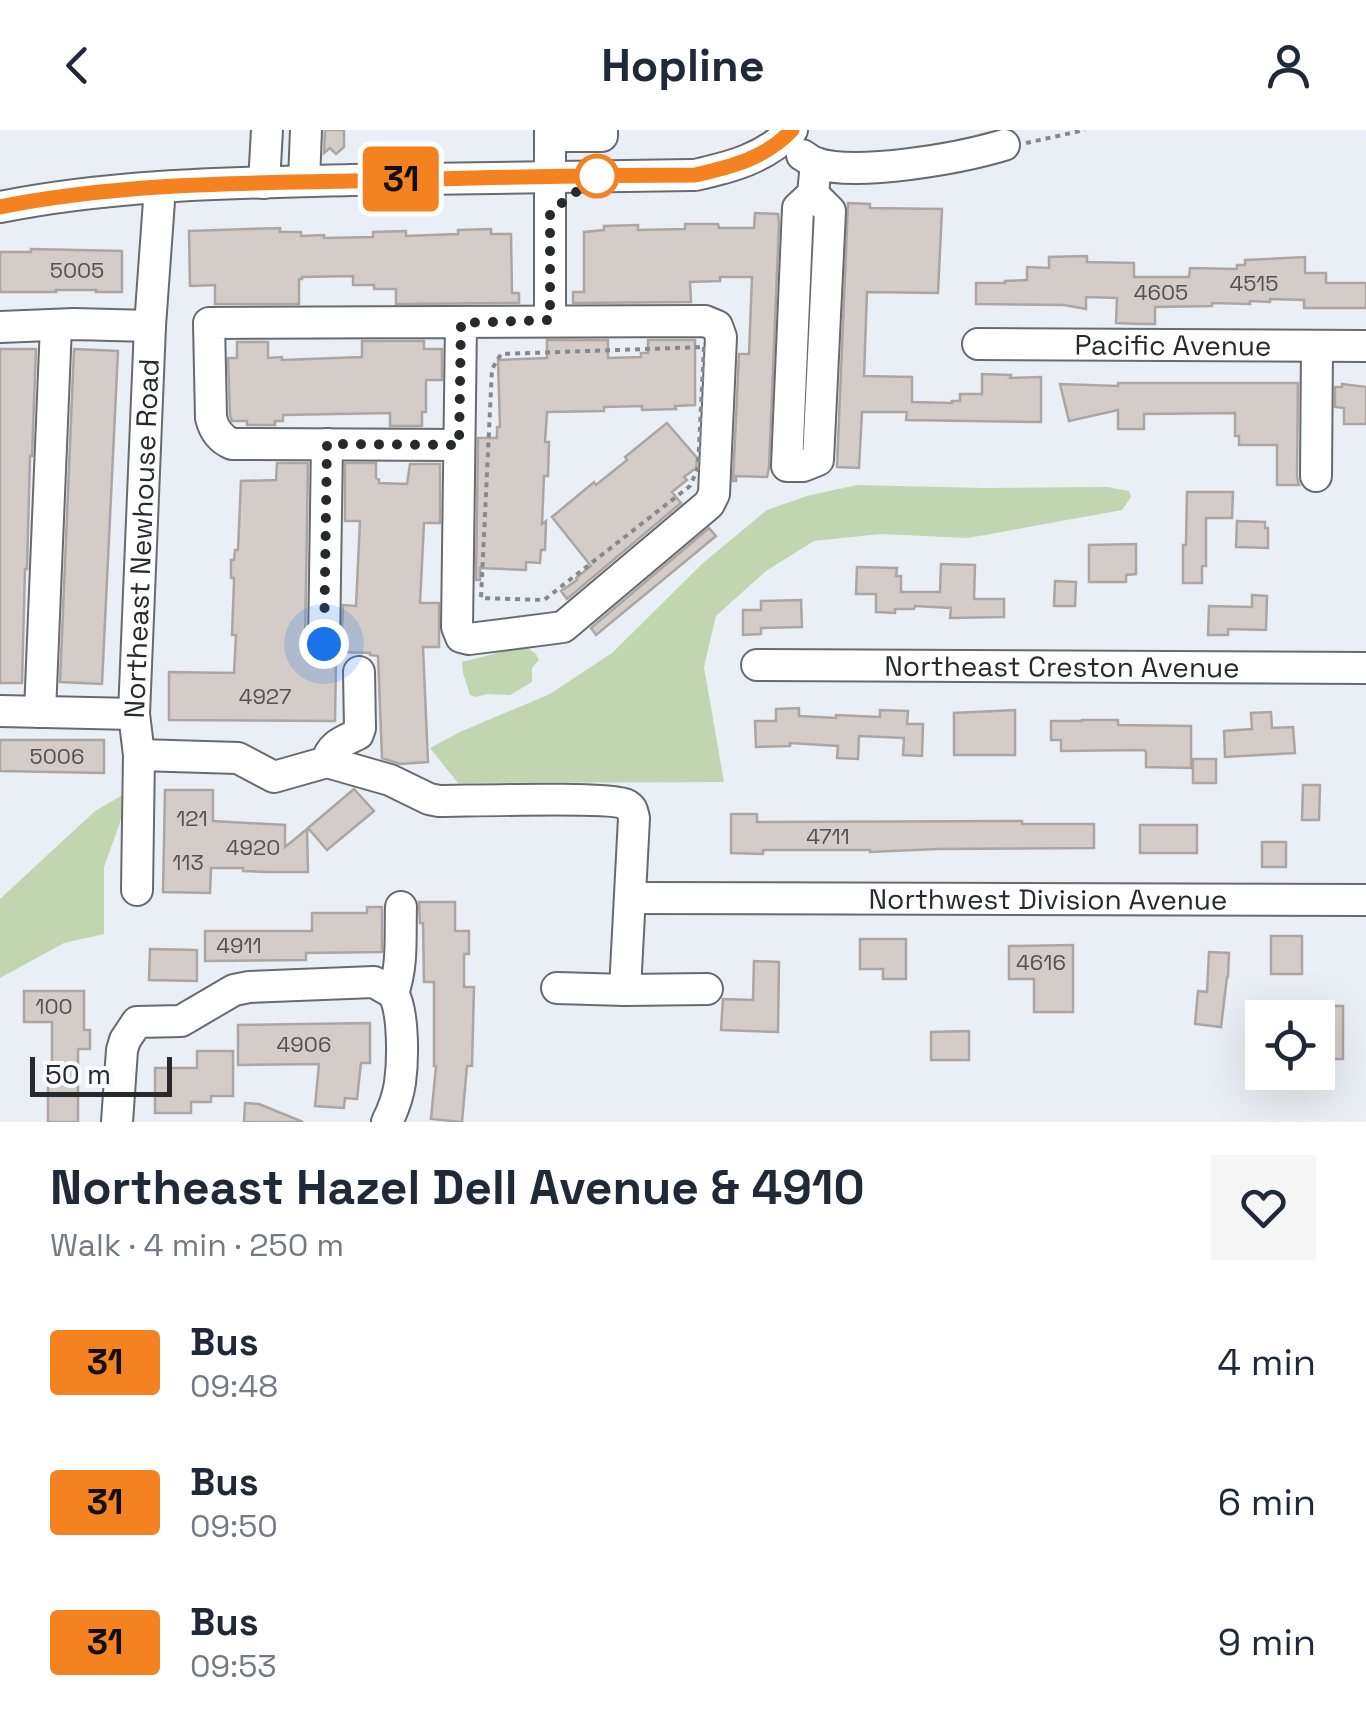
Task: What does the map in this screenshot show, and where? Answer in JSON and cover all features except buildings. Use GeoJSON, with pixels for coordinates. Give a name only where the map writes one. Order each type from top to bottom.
{"type":"FeatureCollection","features":[{"type":"Feature","properties":{"kind":"street"},"geometry":{"type":"LineString","coordinates":[[550,320],[550,133],[602,136],[602,130]]}},
{"type":"Feature","properties":{"kind":"street"},"geometry":{"type":"LineString","coordinates":[[0,207],[160,187],[264,182],[695,175],[732,167],[759,155],[786,136],[816,163],[848,167],[911,164],[1004,145]]}},
{"type":"Feature","properties":{"kind":"street"},"geometry":{"type":"LineString","coordinates":[[264,182],[266,137],[306,137],[304,182]]}},
{"type":"Feature","properties":{"kind":"street"},"geometry":{"type":"LineString","coordinates":[[813,194],[830,211],[818,460],[803,466],[786,466],[798,208],[813,194],[816,163]]}},
{"type":"Feature","properties":{"kind":"street","name":"Northeast Newhouse Road"},"geometry":{"type":"LineString","coordinates":[[137,890],[139,756],[134,714],[150,326],[160,187]]}},
{"type":"Feature","properties":{"kind":"street"},"geometry":{"type":"LineString","coordinates":[[459,445],[232,444],[219,436],[212,418],[209,324],[706,321],[716,326],[720,334],[714,494],[709,504],[564,627],[461,637],[456,628],[459,445],[461,323]]}},
{"type":"Feature","properties":{"kind":"street"},"geometry":{"type":"LineString","coordinates":[[0,328],[56,324],[150,326]]}},
{"type":"Feature","properties":{"kind":"street"},"geometry":{"type":"LineString","coordinates":[[40,712],[56,324]]}},
{"type":"Feature","properties":{"kind":"street","name":"Pacific Avenue"},"geometry":{"type":"LineString","coordinates":[[978,344],[1366,346]]}},
{"type":"Feature","properties":{"kind":"street"},"geometry":{"type":"LineString","coordinates":[[1316,476],[1317,346]]}},
{"type":"Feature","properties":{"kind":"street"},"geometry":{"type":"LineString","coordinates":[[324,644],[327,444]]}},
{"type":"Feature","properties":{"kind":"street","name":"Northeast Creston Avenue"},"geometry":{"type":"LineString","coordinates":[[758,665],[1366,668]]}},
{"type":"Feature","properties":{"kind":"street"},"geometry":{"type":"LineString","coordinates":[[327,762],[328,753],[337,744],[358,734],[358,672]]}},
{"type":"Feature","properties":{"kind":"street"},"geometry":{"type":"LineString","coordinates":[[0,711],[134,714]]}},
{"type":"Feature","properties":{"kind":"street"},"geometry":{"type":"LineString","coordinates":[[139,756],[238,758],[274,777],[327,762],[390,780],[429,799],[596,800],[626,804],[634,818],[625,990]]}},
{"type":"Feature","properties":{"kind":"street","name":"Northwest Division Avenue"},"geometry":{"type":"LineString","coordinates":[[630,898],[1366,900]]}},
{"type":"Feature","properties":{"kind":"street"},"geometry":{"type":"LineString","coordinates":[[393,993],[400,962],[401,907]]}},
{"type":"Feature","properties":{"kind":"street"},"geometry":{"type":"LineString","coordinates":[[117,1122],[122,1050],[138,1022],[182,1020],[234,990],[249,987],[374,982],[393,993],[401,1016],[400,1084],[387,1122]]}},
{"type":"Feature","properties":{"kind":"street"},"geometry":{"type":"LineString","coordinates":[[557,988],[707,990]]}},
{"type":"Feature","properties":{"kind":"path"},"geometry":{"type":"LineString","coordinates":[[1004,145],[1085,130]]}},
{"type":"Feature","properties":{"kind":"path"},"geometry":{"type":"LineString","coordinates":[[704,347],[698,468],[690,486],[544,600],[481,598],[492,369],[501,354],[704,347]]}},
{"type":"Feature","properties":{"kind":"green space"},"geometry":{"type":"Polygon","coordinates":[[[857,485],[1107,487],[1129,491],[1131,497],[1122,510],[968,538],[881,534],[814,541],[766,571],[716,616],[704,667],[724,782],[458,783],[430,748],[550,694],[612,653],[703,563],[767,510],[857,485]]]}},
{"type":"Feature","properties":{"kind":"green space"},"geometry":{"type":"Polygon","coordinates":[[[525,646],[539,660],[532,668],[532,682],[510,695],[470,695],[462,662],[525,646]]]}},
{"type":"Feature","properties":{"kind":"green space"},"geometry":{"type":"Polygon","coordinates":[[[126,793],[123,814],[104,867],[104,934],[64,943],[0,978],[0,899],[95,811],[126,793]]]}},
{"type":"Feature","properties":{"kind":"bus line","name":"31"},"geometry":{"type":"LineString","coordinates":[[0,207],[160,187],[695,175],[732,167],[759,155],[792,130]]}},
{"type":"Feature","properties":{"kind":"route"},"geometry":{"type":"LineString","coordinates":[[324,644],[327,444],[459,445],[461,323],[550,320],[550,212],[597,176]]}}]}
